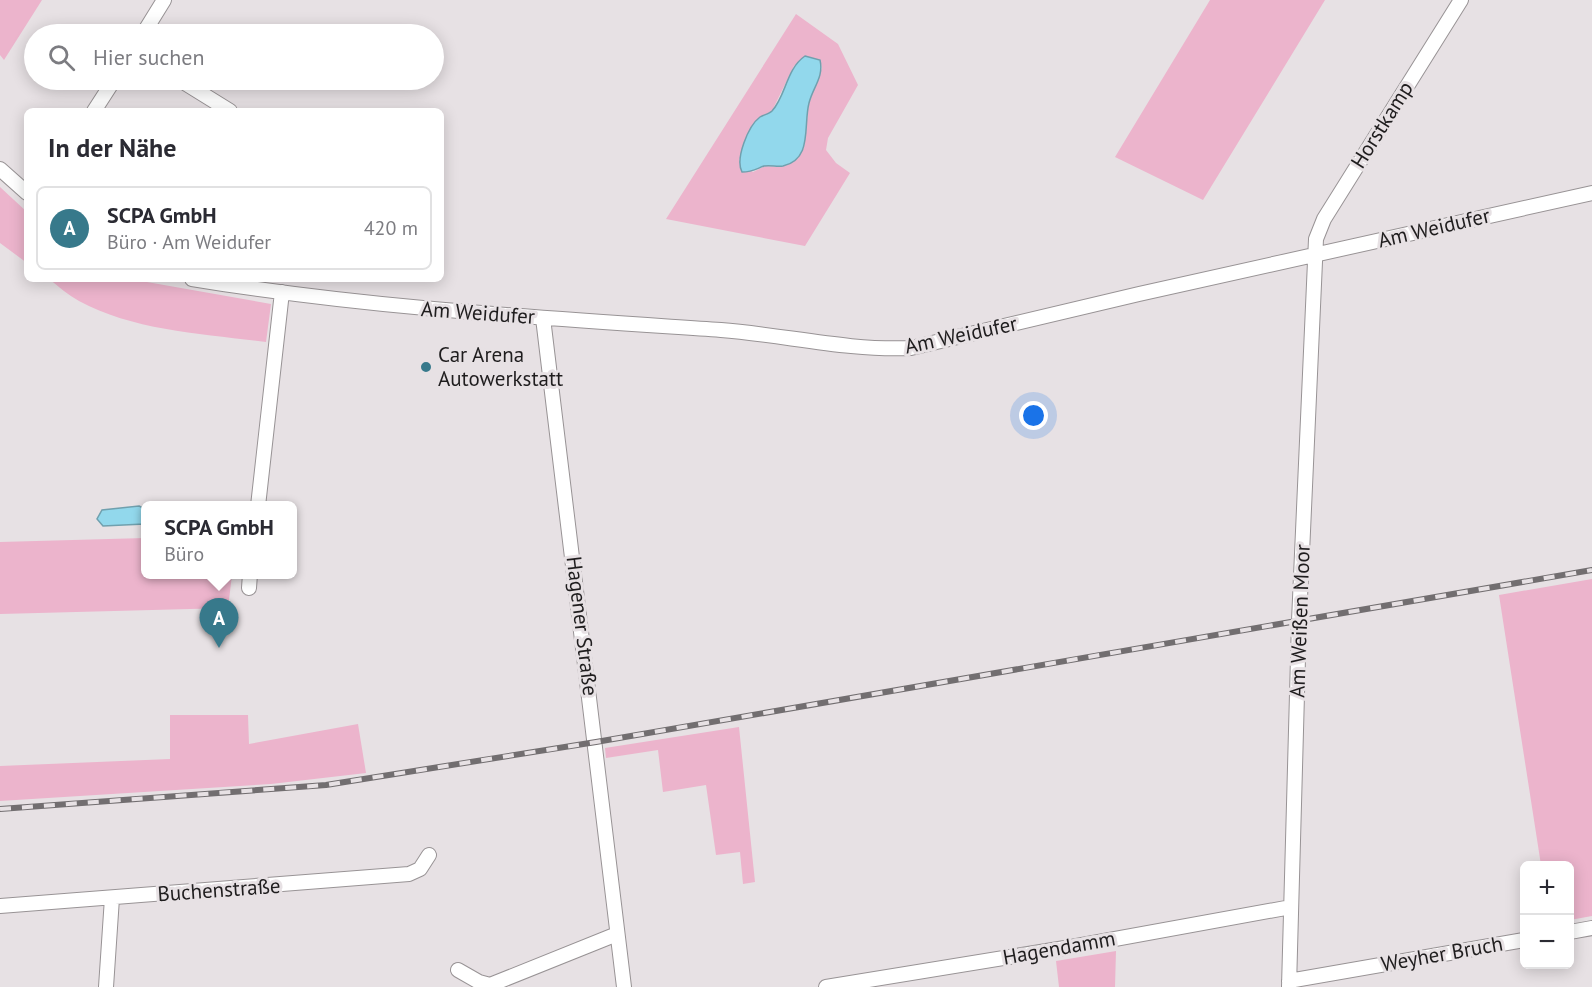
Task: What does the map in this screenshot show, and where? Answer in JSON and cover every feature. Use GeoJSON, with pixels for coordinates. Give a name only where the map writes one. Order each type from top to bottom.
{"type":"FeatureCollection","features":[{"type":"Feature","properties":{"kind":"street"},"geometry":{"type":"LineString","coordinates":[[149,24],[164,0]]}},
{"type":"Feature","properties":{"kind":"street","name":"Horstkamp"},"geometry":{"type":"LineString","coordinates":[[1314,255],[1316,239],[1324,219],[1461,0]]}},
{"type":"Feature","properties":{"kind":"street"},"geometry":{"type":"LineString","coordinates":[[96,108],[108,90]]}},
{"type":"Feature","properties":{"kind":"street"},"geometry":{"type":"LineString","coordinates":[[196,90],[225,108]]}},
{"type":"Feature","properties":{"kind":"street"},"geometry":{"type":"LineString","coordinates":[[0,168],[24,190]]}},
{"type":"Feature","properties":{"kind":"street","name":"Am Weidufer"},"geometry":{"type":"LineString","coordinates":[[213,282],[377,305],[733,331],[876,350],[911,348],[1592,193]]}},
{"type":"Feature","properties":{"kind":"street","name":"Am Weißen Moor"},"geometry":{"type":"LineString","coordinates":[[1289,984],[1314,255]]}},
{"type":"Feature","properties":{"kind":"street"},"geometry":{"type":"LineString","coordinates":[[259,501],[282,292]]}},
{"type":"Feature","properties":{"kind":"street","name":"Hagener Straße"},"geometry":{"type":"LineString","coordinates":[[543,318],[597,742],[624,987]]}},
{"type":"Feature","properties":{"kind":"street","name":"Buchenstraße"},"geometry":{"type":"LineString","coordinates":[[0,906],[409,874],[420,869],[429,855]]}},
{"type":"Feature","properties":{"kind":"street"},"geometry":{"type":"LineString","coordinates":[[106,987],[112,898]]}},
{"type":"Feature","properties":{"kind":"street","name":"Hagendamm"},"geometry":{"type":"LineString","coordinates":[[826,987],[1071,947],[1291,907]]}},
{"type":"Feature","properties":{"kind":"street"},"geometry":{"type":"LineString","coordinates":[[1574,931],[1592,928]]}},
{"type":"Feature","properties":{"kind":"street"},"geometry":{"type":"LineString","coordinates":[[458,970],[479,982],[490,985],[617,934]]}},
{"type":"Feature","properties":{"kind":"street","name":"Weyher Bruch"},"geometry":{"type":"LineString","coordinates":[[1289,984],[1520,941]]}},
{"type":"Feature","properties":{"kind":"shaded area"},"geometry":{"type":"Polygon","coordinates":[[[0,0],[42,0],[27,24],[24,24],[24,28],[4,60],[0,55],[0,0]]]}},
{"type":"Feature","properties":{"kind":"shaded area"},"geometry":{"type":"Polygon","coordinates":[[[1210,0],[1325,0],[1203,200],[1115,157],[1210,0]]]}},
{"type":"Feature","properties":{"kind":"shaded area"},"geometry":{"type":"Polygon","coordinates":[[[796,14],[838,44],[858,85],[828,138],[826,150],[836,163],[850,173],[805,246],[666,219],[796,14]],[[805,56],[794,66],[772,111],[756,122],[739,160],[753,172],[765,166],[781,167],[804,148],[809,102],[822,68],[820,60],[805,56]]]}},
{"type":"Feature","properties":{"kind":"shaded area"},"geometry":{"type":"Polygon","coordinates":[[[0,187],[24,209],[24,261],[0,243],[0,187]]]}},
{"type":"Feature","properties":{"kind":"shaded area"},"geometry":{"type":"Polygon","coordinates":[[[53,282],[147,282],[271,304],[266,342],[146,325],[100,311],[67,293],[53,282]]]}},
{"type":"Feature","properties":{"kind":"shaded area"},"geometry":{"type":"Polygon","coordinates":[[[141,538],[141,579],[232,579],[228,608],[0,614],[0,542],[141,538]]]}},
{"type":"Feature","properties":{"kind":"shaded area"},"geometry":{"type":"Polygon","coordinates":[[[1592,579],[1592,916],[1574,919],[1574,861],[1540,861],[1499,595],[1592,579]]]}},
{"type":"Feature","properties":{"kind":"shaded area"},"geometry":{"type":"Polygon","coordinates":[[[170,715],[248,715],[249,744],[358,724],[366,773],[271,784],[0,801],[0,766],[170,759],[170,715]]]}},
{"type":"Feature","properties":{"kind":"shaded area"},"geometry":{"type":"Polygon","coordinates":[[[739,727],[755,882],[743,884],[740,852],[716,855],[706,785],[663,792],[658,750],[606,758],[605,748],[739,727]]]}},
{"type":"Feature","properties":{"kind":"shaded area"},"geometry":{"type":"Polygon","coordinates":[[[1116,951],[1115,987],[1059,987],[1056,961],[1116,951]]]}},
{"type":"Feature","properties":{"kind":"water"},"geometry":{"type":"Polygon","coordinates":[[[805,56],[820,60],[821,72],[809,103],[803,149],[792,162],[783,166],[764,166],[742,172],[741,151],[751,128],[755,121],[771,112],[777,105],[794,68],[805,56]]]}},
{"type":"Feature","properties":{"kind":"water"},"geometry":{"type":"Polygon","coordinates":[[[139,506],[141,507],[141,524],[103,526],[97,519],[102,510],[139,506]]]}},
{"type":"Feature","properties":{"kind":"railway"},"geometry":{"type":"LineString","coordinates":[[0,809],[326,785],[596,742],[1592,570]]}},
{"type":"Feature","properties":{"kind":"place","name":"Car Arena Autowerkstatt"},"geometry":{"type":"Point","coordinates":[426,367]}},
{"type":"Feature","properties":{"kind":"place","name":"SCPA GmbH"},"geometry":{"type":"Point","coordinates":[219,648]}}]}
